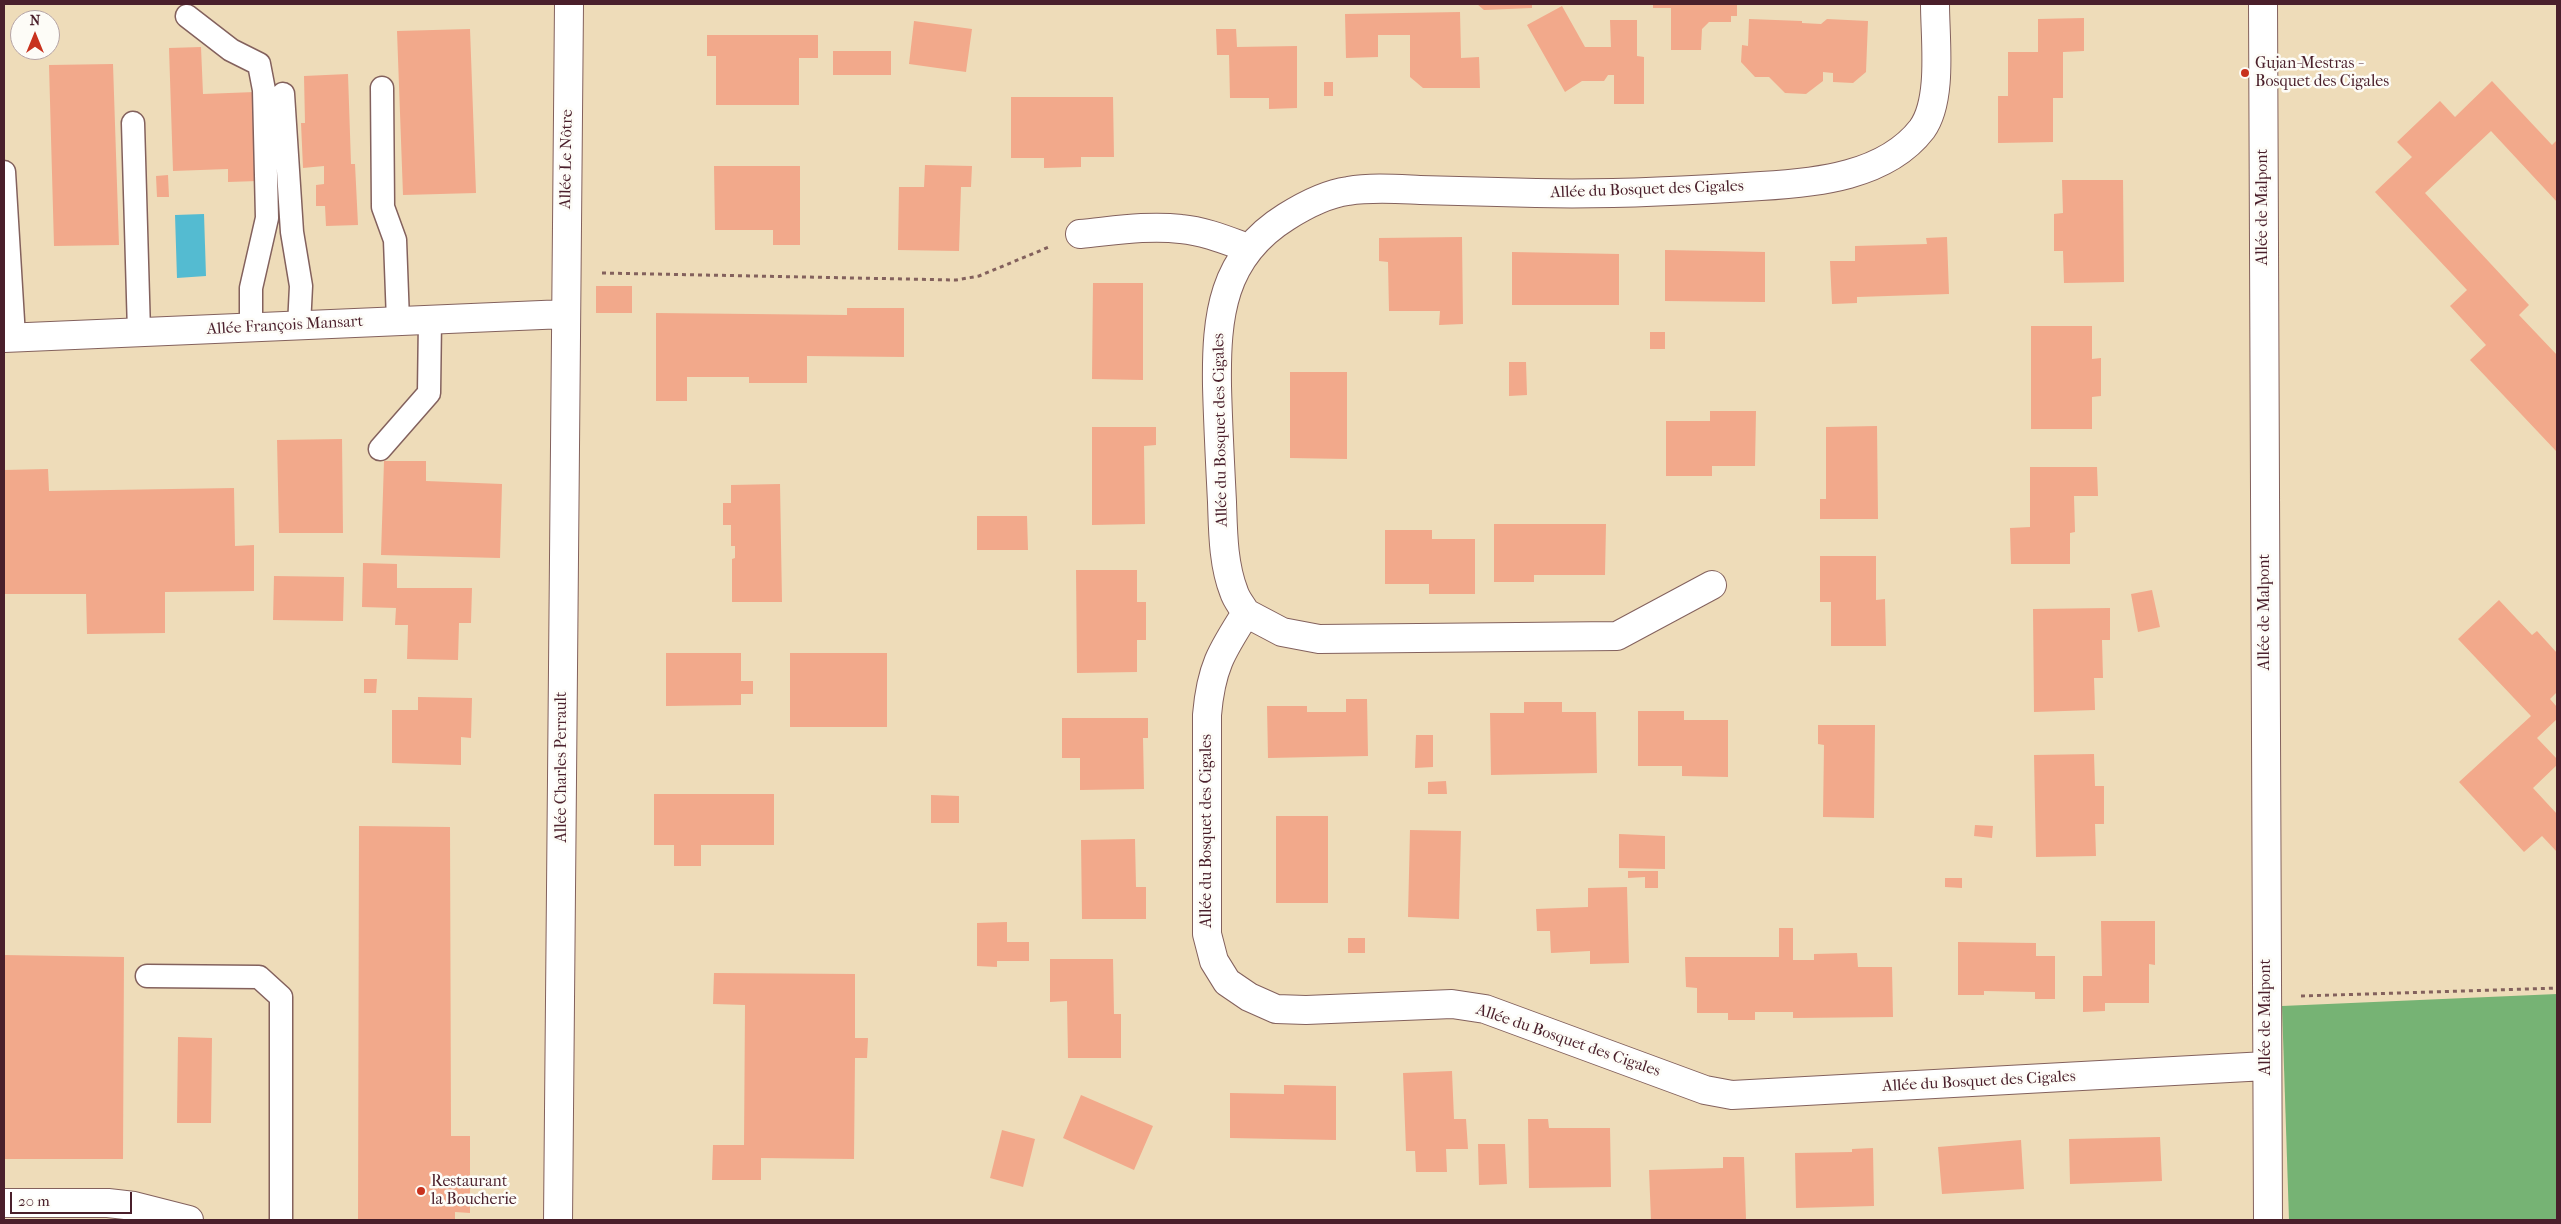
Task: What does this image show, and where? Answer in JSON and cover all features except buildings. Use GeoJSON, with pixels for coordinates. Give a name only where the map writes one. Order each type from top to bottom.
{"type":"FeatureCollection","features":[{"type":"Feature","properties":{"kind":"street","name":"Allée Le Nôtre"},"geometry":{"type":"LineString","coordinates":[[566,314],[569,4]]}},
{"type":"Feature","properties":{"kind":"street","name":"Allée du Bosquet des Cigales"},"geometry":{"type":"LineString","coordinates":[[1935,4],[1935,82],[1931,111],[1923,128],[1909,142],[1889,158],[1866,168],[1790,185],[1736,188],[1565,193],[1383,189],[1346,191],[1320,199],[1294,212],[1267,229],[1248,248],[1225,291],[1217,348],[1224,546],[1234,592],[1246,613],[1220,654],[1210,684],[1207,715],[1206,934],[1214,961],[1227,982],[1249,997],[1276,1009],[1306,1010],[1452,1004],[1485,1010],[1705,1090],[1732,1095],[2266,1066]]}},
{"type":"Feature","properties":{"kind":"street","name":"Allée de Malpont"},"geometry":{"type":"LineString","coordinates":[[2263,4],[2268,1220]]}},
{"type":"Feature","properties":{"kind":"street"},"geometry":{"type":"LineString","coordinates":[[1080,234],[1145,228],[1181,229],[1217,237],[1248,248]]}},
{"type":"Feature","properties":{"kind":"street","name":"Allée François Mansart"},"geometry":{"type":"LineString","coordinates":[[9,337],[566,314]]}},
{"type":"Feature","properties":{"kind":"street","name":"Allée Charles Perrault"},"geometry":{"type":"LineString","coordinates":[[558,1220],[566,314]]}},
{"type":"Feature","properties":{"kind":"street"},"geometry":{"type":"LineString","coordinates":[[1246,613],[1282,632],[1319,639],[1617,636],[1712,586]]}},
{"type":"Feature","properties":{"kind":"street"},"geometry":{"type":"LineString","coordinates":[[4,1204],[108,1203],[134,1206],[189,1220]]}},
{"type":"Feature","properties":{"kind":"lane"},"geometry":{"type":"LineString","coordinates":[[187,16],[231,50],[259,64],[264,90],[266,218],[251,288],[252,328]]}},
{"type":"Feature","properties":{"kind":"lane"},"geometry":{"type":"LineString","coordinates":[[382,88],[383,207],[395,240],[398,321]]}},
{"type":"Feature","properties":{"kind":"lane"},"geometry":{"type":"LineString","coordinates":[[284,94],[292,232],[301,286],[300,326]]}},
{"type":"Feature","properties":{"kind":"lane"},"geometry":{"type":"LineString","coordinates":[[133,123],[139,332]]}},
{"type":"Feature","properties":{"kind":"lane"},"geometry":{"type":"LineString","coordinates":[[4,172],[9,337]]}},
{"type":"Feature","properties":{"kind":"lane"},"geometry":{"type":"LineString","coordinates":[[380,449],[429,393],[430,320]]}},
{"type":"Feature","properties":{"kind":"lane"},"geometry":{"type":"LineString","coordinates":[[147,976],[259,977],[280,997],[280,1220]]}},
{"type":"Feature","properties":{"kind":"path"},"geometry":{"type":"LineString","coordinates":[[566,273],[956,280],[979,276],[1080,234]]}},
{"type":"Feature","properties":{"kind":"path"},"geometry":{"type":"LineString","coordinates":[[2266,997],[2557,988]]}},
{"type":"Feature","properties":{"kind":"green space"},"geometry":{"type":"Polygon","coordinates":[[[2557,994],[2557,1220],[2289,1220],[2282,1006],[2557,994]]]}},
{"type":"Feature","properties":{"kind":"water"},"geometry":{"type":"Polygon","coordinates":[[[204,214],[206,276],[177,278],[175,215],[204,214]]]}},
{"type":"Feature","properties":{"kind":"place","name":"Gujan-Mestras - Bosquet des Cigales"},"geometry":{"type":"Point","coordinates":[2245,73]}},
{"type":"Feature","properties":{"kind":"place","name":"Restaurant la Boucherie"},"geometry":{"type":"Point","coordinates":[421,1191]}}]}
